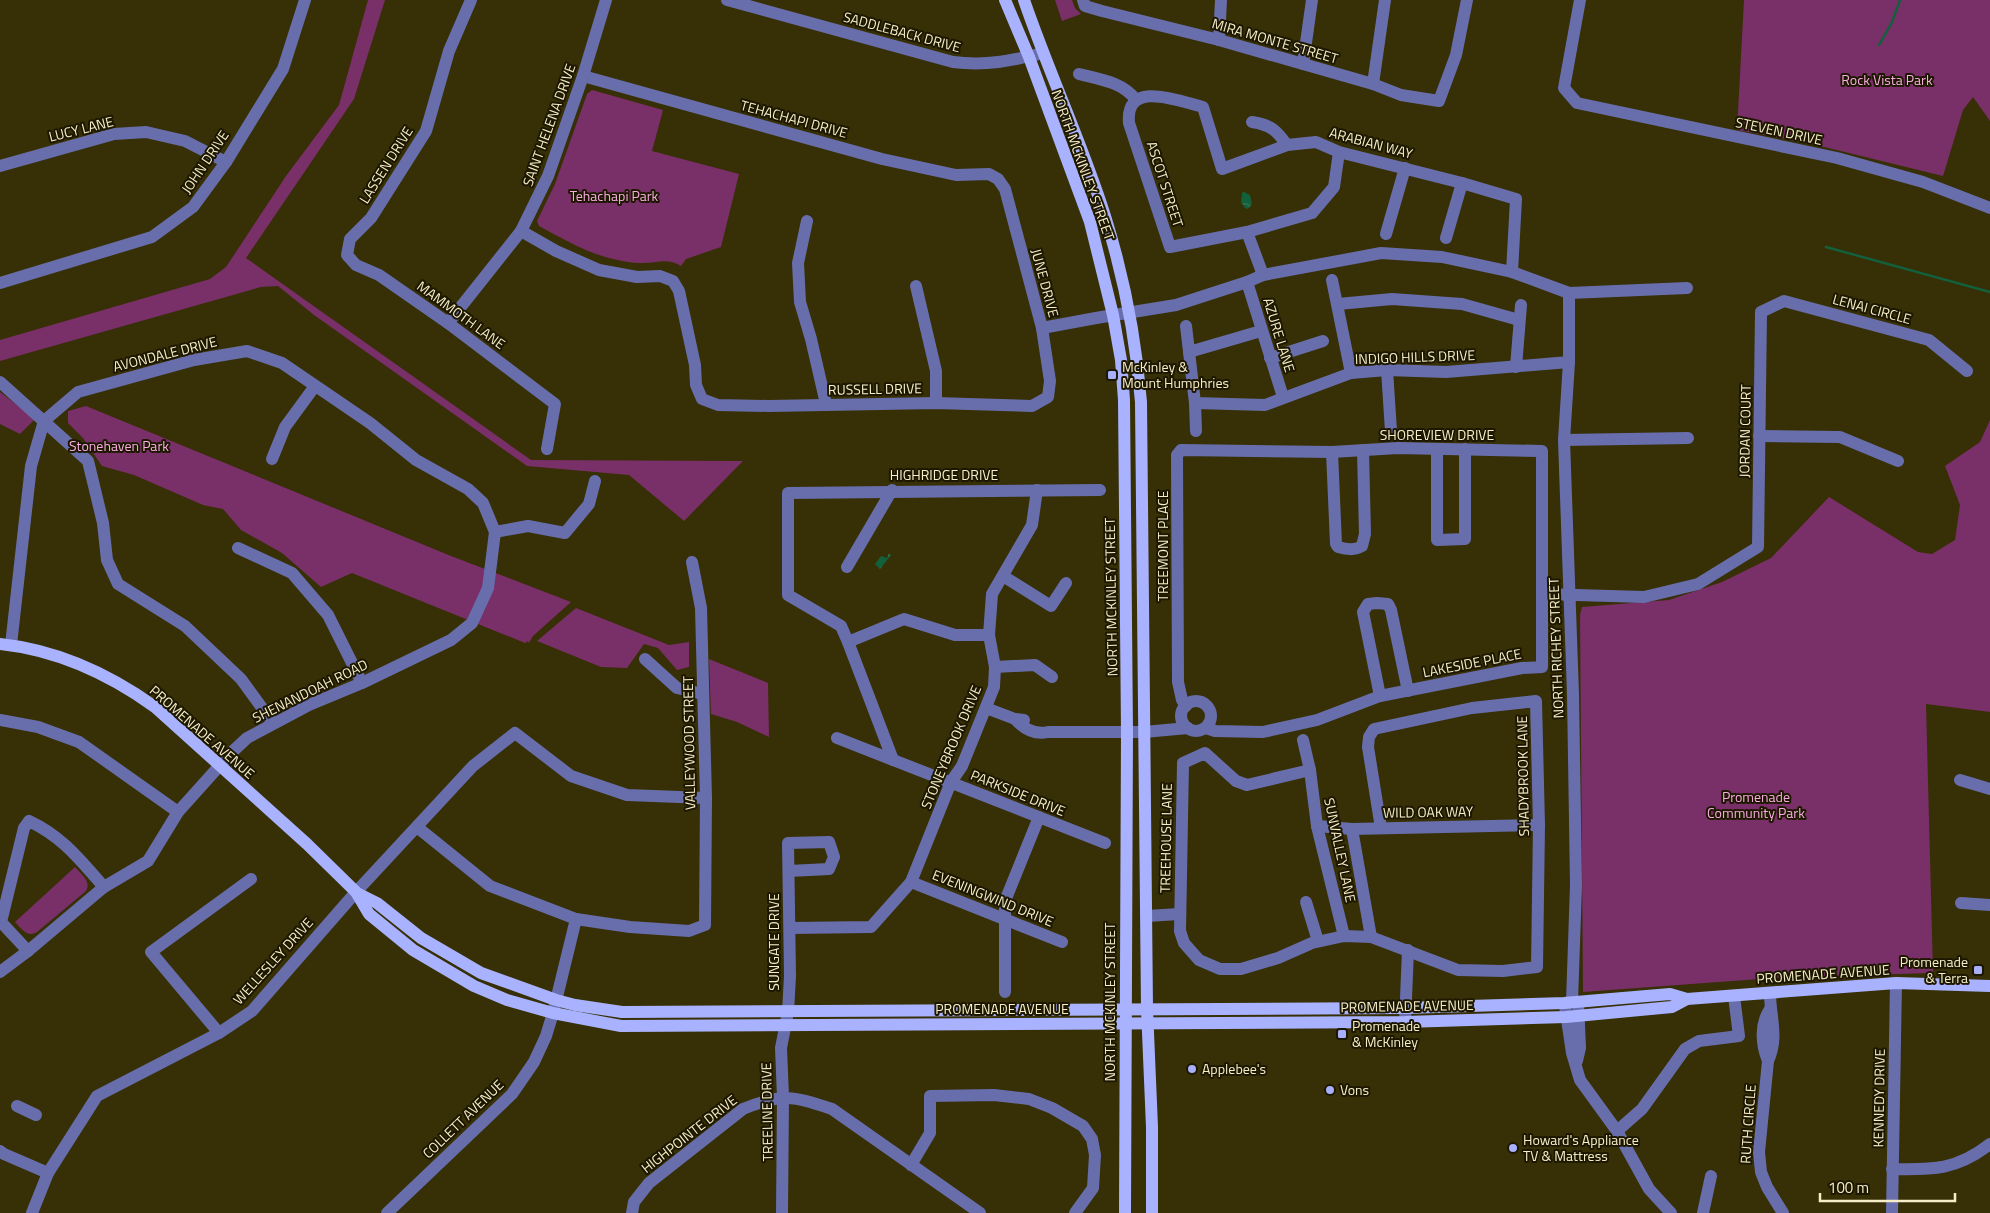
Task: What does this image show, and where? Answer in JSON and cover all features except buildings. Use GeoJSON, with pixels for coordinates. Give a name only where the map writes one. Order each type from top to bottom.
{"type":"FeatureCollection","features":[{"type":"Feature","properties":{"kind":"main road","name":"NORTH MCKINLEY STREET"},"geometry":{"type":"LineString","coordinates":[[1005,0],[1029,57],[1090,222],[1113,315],[1121,360],[1124,400],[1127,732],[1125,1213]]}},
{"type":"Feature","properties":{"kind":"main road","name":"NORTH MCKINLEY STREET"},"geometry":{"type":"LineString","coordinates":[[1024,0],[1042,53],[1086,162],[1105,216],[1130,312],[1138,364],[1141,402],[1147,1022],[1152,1127],[1152,1213]]}},
{"type":"Feature","properties":{"kind":"main road","name":"PROMENADE AVENUE"},"geometry":{"type":"LineString","coordinates":[[5,644],[48,653],[82,665],[118,683],[155,708],[307,844],[356,892],[369,914],[413,950],[474,986],[507,1000],[553,1013],[621,1026],[1405,1022],[1566,1017],[1672,1007],[1687,999]]}},
{"type":"Feature","properties":{"kind":"main road","name":"PROMENADE AVENUE"},"geometry":{"type":"LineString","coordinates":[[356,892],[377,903],[421,938],[481,973],[556,1000],[575,1005],[622,1012],[1405,1008],[1571,1002],[1670,994],[1687,999],[1896,983],[1990,986]]}},
{"type":"Feature","properties":{"kind":"street","name":"JOHN DRIVE"},"geometry":{"type":"LineString","coordinates":[[0,282],[152,237],[193,207],[226,162],[283,69],[305,0]]}},
{"type":"Feature","properties":{"kind":"street","name":"LASSEN DRIVE"},"geometry":{"type":"LineString","coordinates":[[347,255],[350,238],[371,218],[426,131],[449,51],[471,0]]}},
{"type":"Feature","properties":{"kind":"street","name":"SAINT HELENA DRIVE"},"geometry":{"type":"LineString","coordinates":[[448,322],[521,231],[548,176],[583,76],[606,0]]}},
{"type":"Feature","properties":{"kind":"street","name":"SADDLEBACK DRIVE"},"geometry":{"type":"LineString","coordinates":[[727,0],[953,62],[978,65],[1015,61],[1042,53]]}},
{"type":"Feature","properties":{"kind":"street","name":"MIRA MONTE STREET"},"geometry":{"type":"LineString","coordinates":[[1084,0],[1086,6],[1102,12],[1219,40],[1373,84],[1401,95],[1439,101],[1456,55],[1467,0]]}},
{"type":"Feature","properties":{"kind":"street"},"geometry":{"type":"LineString","coordinates":[[1219,40],[1221,0]]}},
{"type":"Feature","properties":{"kind":"street"},"geometry":{"type":"LineString","coordinates":[[1303,64],[1312,0]]}},
{"type":"Feature","properties":{"kind":"street"},"geometry":{"type":"LineString","coordinates":[[1373,84],[1386,0]]}},
{"type":"Feature","properties":{"kind":"street","name":"STEVEN DRIVE"},"geometry":{"type":"LineString","coordinates":[[1580,0],[1564,88],[1577,103],[1837,158],[1923,182],[1990,208]]}},
{"type":"Feature","properties":{"kind":"street"},"geometry":{"type":"LineString","coordinates":[[1078,74],[1123,87],[1136,100]]}},
{"type":"Feature","properties":{"kind":"street","name":"TEHACHAPI DRIVE"},"geometry":{"type":"LineString","coordinates":[[583,76],[882,159],[956,175],[989,174],[998,179]]}},
{"type":"Feature","properties":{"kind":"street","name":"ARABIAN WAY"},"geometry":{"type":"LineString","coordinates":[[1136,100],[1143,96],[1157,96],[1203,107],[1222,170],[1286,145],[1316,142],[1339,152],[1462,183],[1516,200],[1512,272]]}},
{"type":"Feature","properties":{"kind":"street","name":"ASCOT STREET"},"geometry":{"type":"LineString","coordinates":[[1136,100],[1130,106],[1128,113],[1129,123],[1170,247],[1247,232]]}},
{"type":"Feature","properties":{"kind":"street"},"geometry":{"type":"LineString","coordinates":[[1252,122],[1266,124],[1277,132],[1286,145]]}},
{"type":"Feature","properties":{"kind":"street","name":"LUCY LANE"},"geometry":{"type":"LineString","coordinates":[[0,166],[114,134],[146,132],[186,141],[226,162]]}},
{"type":"Feature","properties":{"kind":"street"},"geometry":{"type":"LineString","coordinates":[[1263,274],[1247,232],[1312,213],[1334,187],[1339,152]]}},
{"type":"Feature","properties":{"kind":"street"},"geometry":{"type":"LineString","coordinates":[[1386,234],[1405,168]]}},
{"type":"Feature","properties":{"kind":"street","name":"JUNE DRIVE"},"geometry":{"type":"LineString","coordinates":[[998,179],[1005,188],[1042,328],[1050,381],[1048,397]]}},
{"type":"Feature","properties":{"kind":"street"},"geometry":{"type":"LineString","coordinates":[[1446,238],[1462,183]]}},
{"type":"Feature","properties":{"kind":"street"},"geometry":{"type":"LineString","coordinates":[[806,221],[798,263],[800,302],[811,339],[826,404]]}},
{"type":"Feature","properties":{"kind":"street","name":"RUSSELL DRIVE"},"geometry":{"type":"LineString","coordinates":[[521,231],[556,251],[599,270],[637,277],[660,276],[673,281],[679,291],[695,365],[696,385],[702,399],[718,405],[936,402],[1032,406],[1048,397]]}},
{"type":"Feature","properties":{"kind":"street"},"geometry":{"type":"LineString","coordinates":[[1042,328],[1176,305],[1247,282],[1263,274],[1381,253],[1442,257],[1512,272],[1569,293],[1687,288]]}},
{"type":"Feature","properties":{"kind":"street","name":"MAMMOTH LANE"},"geometry":{"type":"LineString","coordinates":[[347,255],[356,266],[379,275],[448,322],[555,404],[547,449]]}},
{"type":"Feature","properties":{"kind":"street"},"geometry":{"type":"LineString","coordinates":[[1332,280],[1351,373]]}},
{"type":"Feature","properties":{"kind":"street","name":"AZURE LANE"},"geometry":{"type":"LineString","coordinates":[[1247,282],[1283,397]]}},
{"type":"Feature","properties":{"kind":"street"},"geometry":{"type":"LineString","coordinates":[[916,286],[936,371],[936,402]]}},
{"type":"Feature","properties":{"kind":"street","name":"NORTH RICHEY STREET"},"geometry":{"type":"LineString","coordinates":[[1569,293],[1569,362],[1564,440],[1573,694],[1576,885],[1571,1002]]}},
{"type":"Feature","properties":{"kind":"street"},"geometry":{"type":"LineString","coordinates":[[1338,304],[1392,299],[1462,304],[1520,320]]}},
{"type":"Feature","properties":{"kind":"street","name":"LENAI CIRCLE"},"geometry":{"type":"LineString","coordinates":[[1762,311],[1784,301],[1929,340],[1966,371]]}},
{"type":"Feature","properties":{"kind":"street"},"geometry":{"type":"LineString","coordinates":[[1516,367],[1521,305]]}},
{"type":"Feature","properties":{"kind":"street","name":"JORDAN COURT"},"geometry":{"type":"LineString","coordinates":[[1570,595],[1644,597],[1698,584],[1758,548],[1762,311]]}},
{"type":"Feature","properties":{"kind":"street"},"geometry":{"type":"LineString","coordinates":[[1186,326],[1196,431]]}},
{"type":"Feature","properties":{"kind":"street"},"geometry":{"type":"LineString","coordinates":[[1189,352],[1261,331]]}},
{"type":"Feature","properties":{"kind":"street"},"geometry":{"type":"LineString","coordinates":[[1270,358],[1323,341]]}},
{"type":"Feature","properties":{"kind":"street","name":"AVONDALE DRIVE"},"geometry":{"type":"LineString","coordinates":[[44,422],[78,392],[194,360],[247,351],[282,363],[370,423],[416,460],[468,489],[483,503],[495,532]]}},
{"type":"Feature","properties":{"kind":"street","name":"INDIGO HILLS DRIVE"},"geometry":{"type":"LineString","coordinates":[[1194,403],[1264,405],[1351,373],[1387,370],[1446,372],[1569,362]]}},
{"type":"Feature","properties":{"kind":"street"},"geometry":{"type":"LineString","coordinates":[[1387,370],[1392,431]]}},
{"type":"Feature","properties":{"kind":"street"},"geometry":{"type":"LineString","coordinates":[[0,382],[88,461],[103,523],[107,560],[118,584],[185,626],[241,679],[273,723]]}},
{"type":"Feature","properties":{"kind":"street"},"geometry":{"type":"LineString","coordinates":[[272,459],[285,427],[315,386]]}},
{"type":"Feature","properties":{"kind":"street"},"geometry":{"type":"LineString","coordinates":[[5,644],[31,466],[44,422]]}},
{"type":"Feature","properties":{"kind":"street"},"geometry":{"type":"LineString","coordinates":[[1760,436],[1840,438],[1898,461]]}},
{"type":"Feature","properties":{"kind":"street"},"geometry":{"type":"LineString","coordinates":[[1564,440],[1688,438]]}},
{"type":"Feature","properties":{"kind":"street","name":"SHOREVIEW DRIVE"},"geometry":{"type":"LineString","coordinates":[[1246,451],[1332,452],[1398,448],[1542,451],[1542,594]]}},
{"type":"Feature","properties":{"kind":"street"},"geometry":{"type":"LineString","coordinates":[[1437,449],[1437,540],[1465,540],[1465,449]]}},
{"type":"Feature","properties":{"kind":"street","name":"TREEMONT PLACE"},"geometry":{"type":"LineString","coordinates":[[1186,706],[1182,700],[1178,682],[1178,455],[1181,450],[1246,451]]}},
{"type":"Feature","properties":{"kind":"street"},"geometry":{"type":"LineString","coordinates":[[1332,452],[1336,544],[1338,547],[1346,549],[1357,549],[1362,546],[1365,534],[1363,450]]}},
{"type":"Feature","properties":{"kind":"street"},"geometry":{"type":"LineString","coordinates":[[495,532],[528,526],[565,533],[589,504],[595,481]]}},
{"type":"Feature","properties":{"kind":"street"},"geometry":{"type":"LineString","coordinates":[[847,567],[892,490]]}},
{"type":"Feature","properties":{"kind":"street","name":"HIGHRIDGE DRIVE"},"geometry":{"type":"LineString","coordinates":[[848,642],[841,626],[788,594],[788,493],[892,490],[1100,490]]}},
{"type":"Feature","properties":{"kind":"street","name":"STONEYBROOK DRIVE"},"geometry":{"type":"LineString","coordinates":[[790,928],[871,927],[911,882],[951,782],[962,766],[994,687],[995,667],[989,635],[992,594],[1032,525],[1037,490]]}},
{"type":"Feature","properties":{"kind":"street","name":"SHENANDOAH ROAD"},"geometry":{"type":"LineString","coordinates":[[0,972],[104,887],[148,861],[178,812],[247,738],[309,705],[362,683],[451,640],[472,623],[488,588],[495,532]]}},
{"type":"Feature","properties":{"kind":"street"},"geometry":{"type":"LineString","coordinates":[[238,548],[292,574],[328,614],[362,683]]}},
{"type":"Feature","properties":{"kind":"street","name":"VALLEYWOOD STREET"},"geometry":{"type":"LineString","coordinates":[[576,919],[630,927],[689,931],[705,925],[706,798],[701,608],[692,562]]}},
{"type":"Feature","properties":{"kind":"street"},"geometry":{"type":"LineString","coordinates":[[1003,576],[1051,606],[1066,583]]}},
{"type":"Feature","properties":{"kind":"street"},"geometry":{"type":"LineString","coordinates":[[1542,594],[1570,595]]}},
{"type":"Feature","properties":{"kind":"street","name":"LAKESIDE PLACE"},"geometry":{"type":"LineString","coordinates":[[986,708],[1015,719],[1029,730],[1040,734],[1048,732],[1144,732],[1188,728],[1197,731],[1206,728],[1215,731],[1263,732],[1317,720],[1380,696],[1522,668],[1542,667],[1542,594]]}},
{"type":"Feature","properties":{"kind":"street","name":"LAKESIDE PLACE"},"geometry":{"type":"LineString","coordinates":[[1380,696],[1363,612],[1368,604],[1377,602],[1388,604],[1391,610],[1408,691]]}},
{"type":"Feature","properties":{"kind":"street"},"geometry":{"type":"LineString","coordinates":[[893,760],[848,642],[904,619],[955,635],[989,635]]}},
{"type":"Feature","properties":{"kind":"street"},"geometry":{"type":"LineString","coordinates":[[645,659],[676,688],[703,694]]}},
{"type":"Feature","properties":{"kind":"street"},"geometry":{"type":"LineString","coordinates":[[995,667],[1035,665],[1052,677]]}},
{"type":"Feature","properties":{"kind":"street"},"geometry":{"type":"LineString","coordinates":[[1188,728],[1182,720],[1183,710],[1195,701],[1208,707],[1212,716],[1206,728]]}},
{"type":"Feature","properties":{"kind":"street","name":"SHADYBROOK LANE"},"geometry":{"type":"LineString","coordinates":[[1382,828],[1368,747],[1369,737],[1374,729],[1472,708],[1536,701],[1539,926]]}},
{"type":"Feature","properties":{"kind":"street"},"geometry":{"type":"LineString","coordinates":[[0,720],[38,727],[79,742],[178,812]]}},
{"type":"Feature","properties":{"kind":"street","name":"WELLESLEY DRIVE"},"geometry":{"type":"LineString","coordinates":[[32,1213],[48,1172],[98,1096],[219,1033],[252,1011],[356,892],[473,766],[515,733],[571,776],[627,795],[706,798]]}},
{"type":"Feature","properties":{"kind":"street","name":"PARKSIDE DRIVE"},"geometry":{"type":"LineString","coordinates":[[837,738],[1105,843]]}},
{"type":"Feature","properties":{"kind":"street","name":"SUNVALLEY LANE"},"geometry":{"type":"LineString","coordinates":[[1303,740],[1310,770],[1317,826],[1344,936]]}},
{"type":"Feature","properties":{"kind":"street","name":"TREEHOUSE LANE"},"geometry":{"type":"LineString","coordinates":[[1310,770],[1247,785],[1236,781],[1205,753],[1183,763],[1180,931],[1184,943],[1198,960],[1220,969],[1241,969],[1278,958],[1318,941],[1344,936],[1371,937],[1458,970],[1503,971],[1537,967],[1539,926]]}},
{"type":"Feature","properties":{"kind":"street"},"geometry":{"type":"LineString","coordinates":[[1960,780],[1990,788]]}},
{"type":"Feature","properties":{"kind":"street"},"geometry":{"type":"LineString","coordinates":[[1005,992],[1005,901],[1039,817]]}},
{"type":"Feature","properties":{"kind":"street"},"geometry":{"type":"LineString","coordinates":[[28,951],[1,922],[24,828],[29,822],[47,830],[66,845],[104,887]]}},
{"type":"Feature","properties":{"kind":"street","name":"WILD OAK WAY"},"geometry":{"type":"LineString","coordinates":[[1317,826],[1352,829],[1539,825]]}},
{"type":"Feature","properties":{"kind":"street"},"geometry":{"type":"LineString","coordinates":[[417,827],[490,886],[576,919]]}},
{"type":"Feature","properties":{"kind":"street"},"geometry":{"type":"LineString","coordinates":[[1352,829],[1371,937]]}},
{"type":"Feature","properties":{"kind":"street","name":"SUNGATE DRIVE"},"geometry":{"type":"LineString","coordinates":[[788,1012],[789,871]]}},
{"type":"Feature","properties":{"kind":"street"},"geometry":{"type":"LineString","coordinates":[[219,1033],[151,952],[252,879]]}},
{"type":"Feature","properties":{"kind":"street","name":"EVENINGWIND DRIVE"},"geometry":{"type":"LineString","coordinates":[[911,882],[1062,942]]}},
{"type":"Feature","properties":{"kind":"street"},"geometry":{"type":"LineString","coordinates":[[1306,902],[1318,941]]}},
{"type":"Feature","properties":{"kind":"street"},"geometry":{"type":"LineString","coordinates":[[1961,903],[1990,905]]}},
{"type":"Feature","properties":{"kind":"street"},"geometry":{"type":"LineString","coordinates":[[1147,916],[1180,914]]}},
{"type":"Feature","properties":{"kind":"street","name":"COLLETT AVENUE"},"geometry":{"type":"LineString","coordinates":[[387,1213],[512,1094],[534,1062],[546,1036],[553,1013],[576,919]]}},
{"type":"Feature","properties":{"kind":"street"},"geometry":{"type":"LineString","coordinates":[[1405,1022],[1408,950]]}},
{"type":"Feature","properties":{"kind":"street","name":"KENNEDY DRIVE"},"geometry":{"type":"LineString","coordinates":[[1892,1213],[1896,983]]}},
{"type":"Feature","properties":{"kind":"street","name":"RUTH CIRCLE"},"geometry":{"type":"LineString","coordinates":[[1770,993],[1770,1009],[1774,1019],[1773,1049],[1768,1061],[1759,1159],[1761,1172],[1767,1188],[1783,1213]]}},
{"type":"Feature","properties":{"kind":"street"},"geometry":{"type":"LineString","coordinates":[[1617,1131],[1642,1109],[1685,1049],[1699,1041],[1739,1036],[1734,996]]}},
{"type":"Feature","properties":{"kind":"street"},"geometry":{"type":"LineString","coordinates":[[1571,1002],[1579,1015],[1580,1048],[1576,1064]]}},
{"type":"Feature","properties":{"kind":"street"},"geometry":{"type":"LineString","coordinates":[[1571,1002],[1566,1017],[1572,1053],[1580,1080],[1617,1131],[1649,1189],[1671,1213]]}},
{"type":"Feature","properties":{"kind":"street","name":"TREELINE DRIVE"},"geometry":{"type":"LineString","coordinates":[[782,1213],[783,1097],[781,1048],[788,1012]]}},
{"type":"Feature","properties":{"kind":"street"},"geometry":{"type":"LineString","coordinates":[[911,1165],[930,1133],[930,1096],[994,1095],[1033,1100],[1052,1108],[1083,1126],[1092,1139],[1095,1155],[1093,1188],[1075,1213]]}},
{"type":"Feature","properties":{"kind":"street","name":"HIGHPOINTE DRIVE"},"geometry":{"type":"LineString","coordinates":[[632,1213],[634,1202],[649,1183],[743,1109],[761,1102],[783,1097],[808,1101],[832,1109],[980,1213]]}},
{"type":"Feature","properties":{"kind":"street"},"geometry":{"type":"LineString","coordinates":[[17,1106],[36,1115]]}},
{"type":"Feature","properties":{"kind":"street"},"geometry":{"type":"LineString","coordinates":[[1892,1170],[1932,1170],[1946,1167],[1975,1155],[1990,1144]]}},
{"type":"Feature","properties":{"kind":"street"},"geometry":{"type":"LineString","coordinates":[[0,1151],[48,1172]]}},
{"type":"Feature","properties":{"kind":"street"},"geometry":{"type":"LineString","coordinates":[[1703,1213],[1711,1176]]}},
{"type":"Feature","properties":{"kind":"green space"},"geometry":{"type":"Polygon","coordinates":[[[368,0],[385,0],[354,99],[246,258],[531,460],[743,461],[684,521],[629,475],[527,466],[314,315],[278,286],[261,287],[0,361],[0,340],[210,279],[226,267],[286,176],[339,105],[368,0]]]}},
{"type":"Feature","properties":{"kind":"green space"},"geometry":{"type":"Polygon","coordinates":[[[1055,0],[1072,0],[1075,8],[1081,14],[1062,21],[1055,0]]]}},
{"type":"Feature","properties":{"kind":"green space","name":"Rock Vista Park"},"geometry":{"type":"Polygon","coordinates":[[[1744,0],[1990,0],[1990,121],[1973,97],[1963,110],[1943,176],[1808,143],[1737,130],[1744,0]]]}},
{"type":"Feature","properties":{"kind":"green space","name":"Tehachapi Park"},"geometry":{"type":"Polygon","coordinates":[[[592,90],[663,110],[652,151],[739,174],[721,247],[686,259],[681,266],[666,261],[633,263],[594,253],[539,226],[537,221],[555,184],[587,94],[592,90]]]}},
{"type":"Feature","properties":{"kind":"green space"},"geometry":{"type":"Polygon","coordinates":[[[0,392],[35,419],[20,434],[0,424],[0,392]]]}},
{"type":"Feature","properties":{"kind":"green space","name":"Stonehaven Park"},"geometry":{"type":"Polygon","coordinates":[[[86,406],[451,556],[571,602],[533,636],[529,643],[528,641],[525,643],[352,573],[321,587],[282,553],[241,530],[223,509],[203,505],[134,475],[102,466],[83,438],[68,423],[68,411],[86,406]]]}},
{"type":"Feature","properties":{"kind":"green space","name":"Promenade Community Park"},"geometry":{"type":"Polygon","coordinates":[[[1990,420],[1990,712],[1926,704],[1933,973],[1786,977],[1583,992],[1580,615],[1582,607],[1669,600],[1722,582],[1771,558],[1829,497],[1918,552],[1932,554],[1955,540],[1960,505],[1945,466],[1980,442],[1990,420]]]}},
{"type":"Feature","properties":{"kind":"green space"},"geometry":{"type":"Polygon","coordinates":[[[576,608],[669,645],[689,642],[689,667],[677,670],[658,648],[644,644],[627,668],[601,667],[537,641],[576,608]]]}},
{"type":"Feature","properties":{"kind":"green space"},"geometry":{"type":"Polygon","coordinates":[[[709,659],[768,683],[769,737],[737,722],[711,714],[709,659]]]}},
{"type":"Feature","properties":{"kind":"green space"},"geometry":{"type":"Polygon","coordinates":[[[75,867],[87,881],[86,891],[37,932],[30,934],[25,932],[15,922],[75,867]]]}},
{"type":"Feature","properties":{"kind":"water"},"geometry":{"type":"Polygon","coordinates":[[[1242,193],[1250,195],[1252,204],[1248,209],[1241,202],[1242,193]]]}},
{"type":"Feature","properties":{"kind":"water"},"geometry":{"type":"Polygon","coordinates":[[[889,553],[891,555],[880,569],[875,564],[881,556],[887,558],[889,553]]]}},
{"type":"Feature","properties":{"kind":"waterway"},"geometry":{"type":"LineString","coordinates":[[1879,45],[1892,22],[1900,0]]}},
{"type":"Feature","properties":{"kind":"waterway"},"geometry":{"type":"LineString","coordinates":[[1826,247],[1990,292]]}},
{"type":"Feature","properties":{"kind":"place","name":"McKinley & Mount Humphries"},"geometry":{"type":"Point","coordinates":[1112,375]}},
{"type":"Feature","properties":{"kind":"place","name":"Promenade & Terra"},"geometry":{"type":"Point","coordinates":[1978,970]}},
{"type":"Feature","properties":{"kind":"place","name":"Promenade & McKinley"},"geometry":{"type":"Point","coordinates":[1342,1034]}},
{"type":"Feature","properties":{"kind":"place","name":"Applebee's"},"geometry":{"type":"Point","coordinates":[1192,1069]}},
{"type":"Feature","properties":{"kind":"place","name":"Vons"},"geometry":{"type":"Point","coordinates":[1330,1090]}},
{"type":"Feature","properties":{"kind":"place","name":"Howard's Appliance TV & Mattress"},"geometry":{"type":"Point","coordinates":[1513,1148]}}]}
